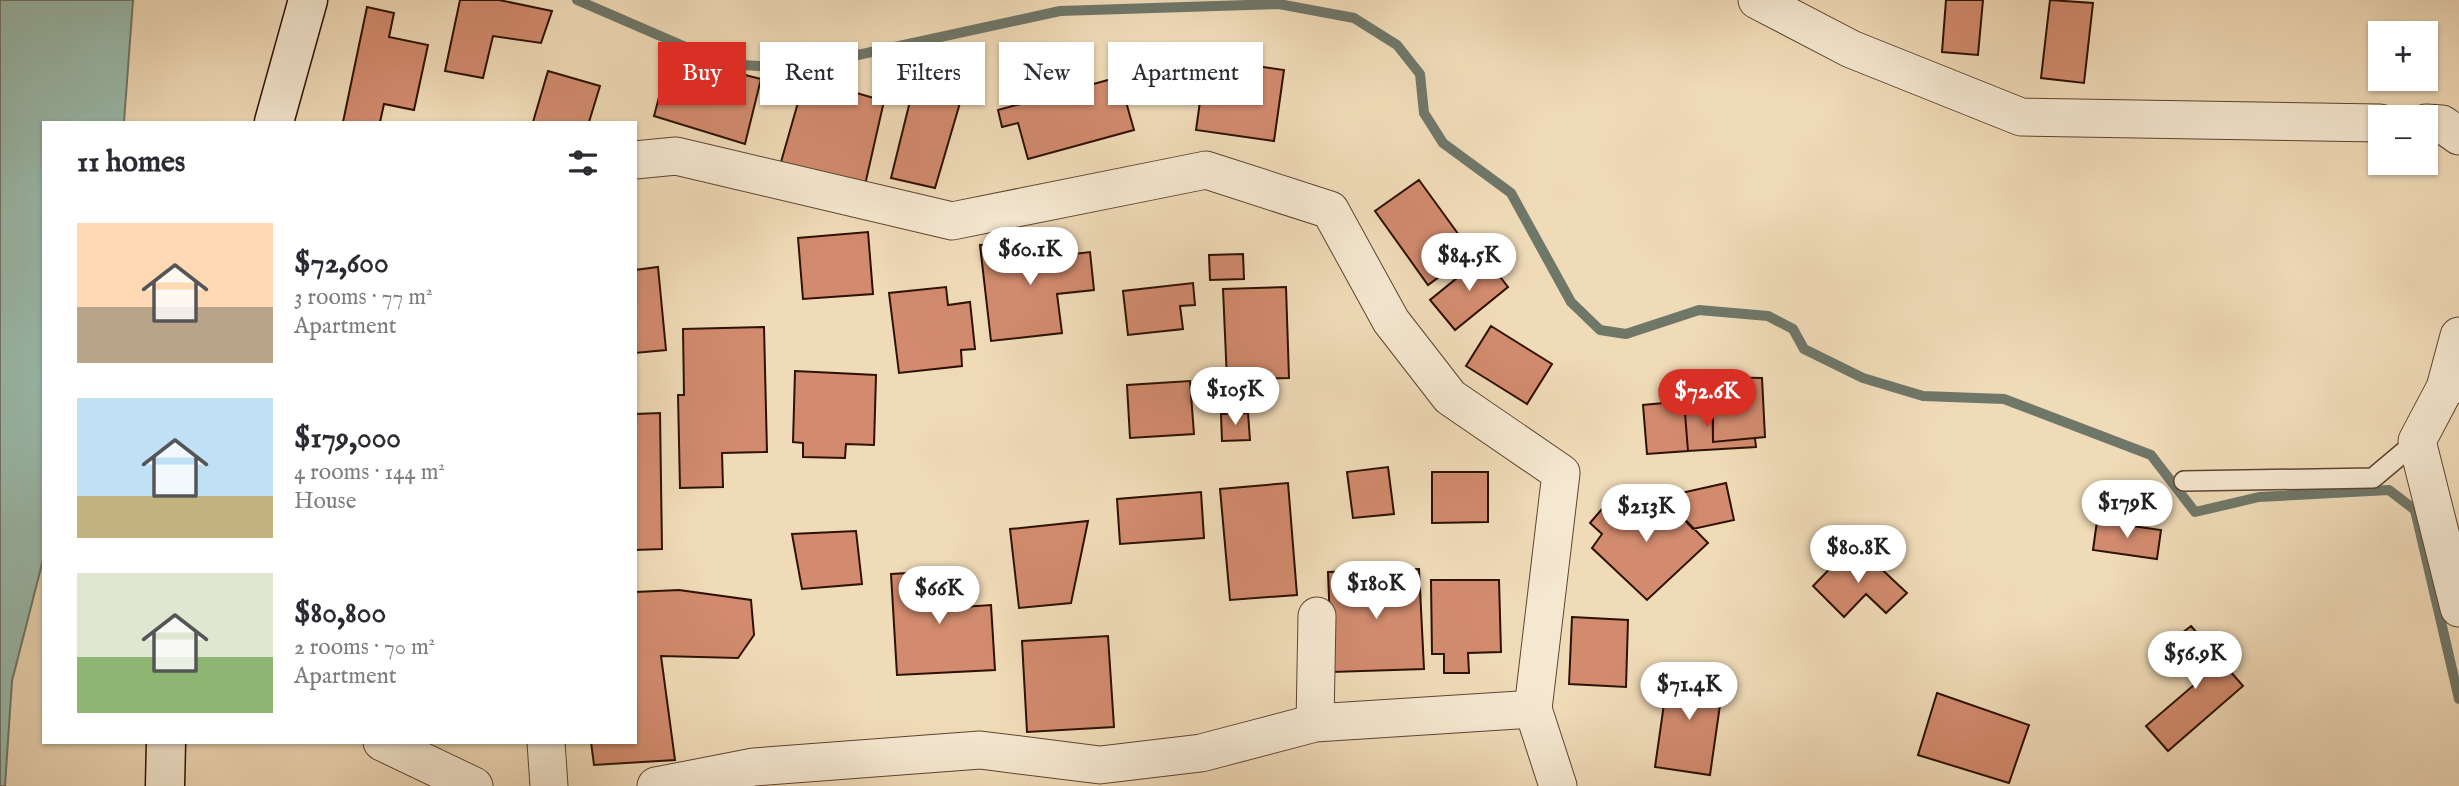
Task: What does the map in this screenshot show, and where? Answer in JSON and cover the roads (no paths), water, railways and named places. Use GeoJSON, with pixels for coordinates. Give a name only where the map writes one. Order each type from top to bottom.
{"type":"FeatureCollection","features":[{"type":"Feature","properties":{"kind":"street"},"geometry":{"type":"LineString","coordinates":[[275,121],[308,0]]}},
{"type":"Feature","properties":{"kind":"street"},"geometry":{"type":"LineString","coordinates":[[1757,0],[1851,49],[2021,117],[2368,123]]}},
{"type":"Feature","properties":{"kind":"street"},"geometry":{"type":"LineString","coordinates":[[2438,124],[2459,136]]}},
{"type":"Feature","properties":{"kind":"street"},"geometry":{"type":"LineString","coordinates":[[637,160],[676,156],[952,221],[1206,170],[1330,210],[1391,321],[1450,397],[1561,473],[1533,709],[1558,786]]}},
{"type":"Feature","properties":{"kind":"street"},"geometry":{"type":"LineString","coordinates":[[2459,336],[2452,386],[2417,441],[2459,608]]}},
{"type":"Feature","properties":{"kind":"street"},"geometry":{"type":"LineString","coordinates":[[1315,723],[1317,616]]}},
{"type":"Feature","properties":{"kind":"street"},"geometry":{"type":"LineString","coordinates":[[656,786],[980,750],[1110,775],[1315,723],[1533,709]]}},
{"type":"Feature","properties":{"kind":"street"},"geometry":{"type":"LineString","coordinates":[[164,786],[166,744]]}},
{"type":"Feature","properties":{"kind":"street"},"geometry":{"type":"LineString","coordinates":[[386,744],[474,786]]}},
{"type":"Feature","properties":{"kind":"street"},"geometry":{"type":"LineString","coordinates":[[546,744],[550,786]]}},
{"type":"Feature","properties":{"kind":"street"},"geometry":{"type":"LineString","coordinates":[[1184,786],[1201,753]]}},
{"type":"Feature","properties":{"kind":"lane"},"geometry":{"type":"LineString","coordinates":[[2184,481],[2372,478],[2417,441]]}},
{"type":"Feature","properties":{"kind":"waterway"},"geometry":{"type":"LineString","coordinates":[[577,0],[725,64],[798,68],[1060,11],[1279,4],[1354,18],[1397,45],[1420,74],[1424,113],[1443,143],[1511,193],[1571,302],[1600,330],[1626,334],[1699,310],[1768,316],[1793,329],[1804,349],[1863,378],[1923,396],[2004,399],[2151,455],[2195,512],[2259,497],[2389,490],[2415,510],[2459,699]]}}]}
